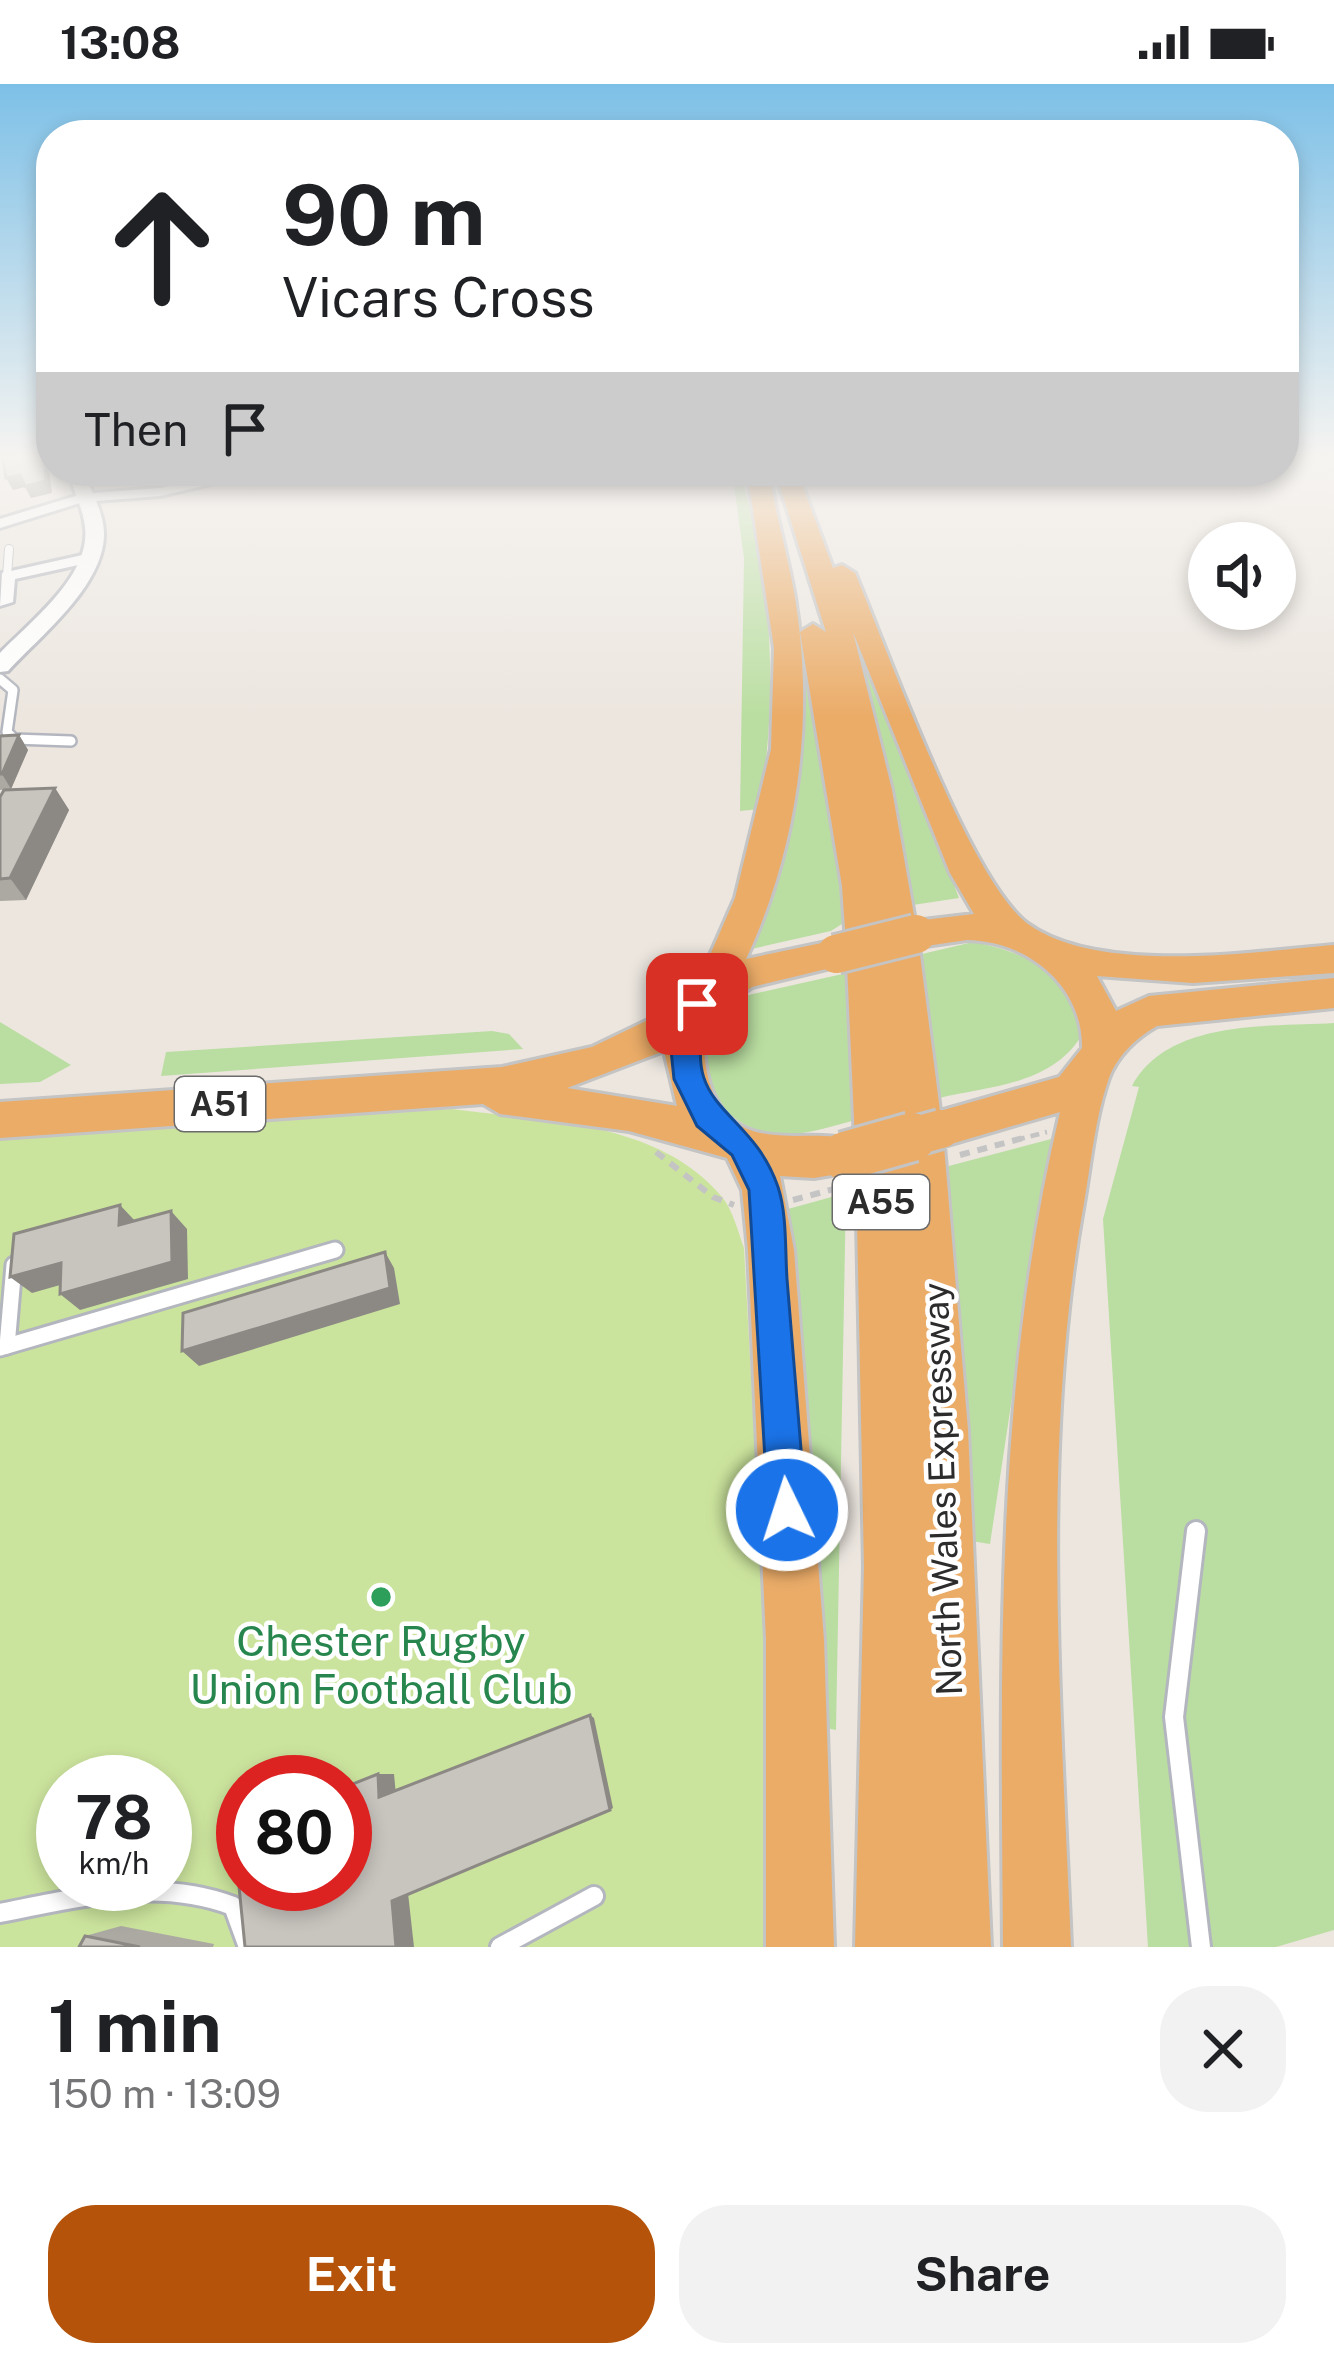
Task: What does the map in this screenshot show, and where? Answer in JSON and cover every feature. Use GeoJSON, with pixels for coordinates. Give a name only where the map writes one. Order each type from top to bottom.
{"type":"FeatureCollection","features":[{"type":"Feature","properties":{"kind":"highway"},"geometry":{"type":"LineString","coordinates":[[778,542],[789,672],[766,872],[684,1040],[688,1079],[764,1190],[795,1640],[800,1947]]}},
{"type":"Feature","properties":{"kind":"highway","name":"North Wales Expressway"},"geometry":{"type":"LineString","coordinates":[[790,542],[815,639],[859,886],[865,954],[882,1218],[892,1567],[889,1947]]}},
{"type":"Feature","properties":{"kind":"highway","name":"North Wales Expressway"},"geometry":{"type":"LineString","coordinates":[[803,542],[832,606],[866,739],[913,1040],[931,1234],[946,1532],[957,1947]]}},
{"type":"Feature","properties":{"kind":"highway"},"geometry":{"type":"LineString","coordinates":[[819,542],[852,592],[967,873],[1032,942],[1076,972],[1097,1003],[1104,1034],[1051,1261],[1033,1442],[1029,1572],[1037,1947]]}},
{"type":"Feature","properties":{"kind":"highway","name":"A51"},"geometry":{"type":"LineString","coordinates":[[0,1120],[441,1091],[595,1066],[624,1057],[700,1004],[758,972],[916,934],[971,926],[1098,965],[1164,972],[1334,958]]}},
{"type":"Feature","properties":{"kind":"highway","name":"A51"},"geometry":{"type":"LineString","coordinates":[[441,1091],[595,1108],[787,1158],[844,1156],[942,1144],[1053,1098],[1087,1091],[1125,1025],[1149,1011],[1334,993]]}},
{"type":"Feature","properties":{"kind":"street"},"geometry":{"type":"LineString","coordinates":[[0,666],[72,586],[96,542]]}},
{"type":"Feature","properties":{"kind":"street"},"geometry":{"type":"LineString","coordinates":[[5,602],[7,576],[87,559]]}},
{"type":"Feature","properties":{"kind":"lane"},"geometry":{"type":"LineString","coordinates":[[7,576],[9,549]]}},
{"type":"Feature","properties":{"kind":"lane"},"geometry":{"type":"LineString","coordinates":[[0,679],[14,690],[8,733],[14,739],[71,741]]}},
{"type":"Feature","properties":{"kind":"lane"},"geometry":{"type":"LineString","coordinates":[[15,1252],[3,1347],[334,1250]]}},
{"type":"Feature","properties":{"kind":"lane"},"geometry":{"type":"LineString","coordinates":[[1196,1532],[1174,1717],[1201,1947]]}},
{"type":"Feature","properties":{"kind":"lane"},"geometry":{"type":"LineString","coordinates":[[0,1913],[86,1896],[194,1895],[233,1906],[248,1947]]}},
{"type":"Feature","properties":{"kind":"lane"},"geometry":{"type":"LineString","coordinates":[[500,1947],[594,1896]]}},
{"type":"Feature","properties":{"kind":"path"},"geometry":{"type":"LineString","coordinates":[[942,1144],[1054,1130],[1087,1091]]}},
{"type":"Feature","properties":{"kind":"green space"},"geometry":{"type":"Polygon","coordinates":[[[742,542],[757,542],[766,598],[770,680],[760,809],[740,811],[742,542]]]}},
{"type":"Feature","properties":{"kind":"green space"},"geometry":{"type":"Polygon","coordinates":[[[792,588],[816,696],[845,922],[831,931],[747,950],[790,833],[798,713],[792,588]]]}},
{"type":"Feature","properties":{"kind":"green space"},"geometry":{"type":"Polygon","coordinates":[[[845,595],[959,898],[913,905],[845,595]]]}},
{"type":"Feature","properties":{"kind":"green space"},"geometry":{"type":"Polygon","coordinates":[[[973,942],[1030,960],[1063,983],[1080,1017],[1080,1038],[1052,1066],[1035,1074],[939,1098],[922,954],[973,942]]]}},
{"type":"Feature","properties":{"kind":"green space"},"geometry":{"type":"Polygon","coordinates":[[[847,973],[860,1119],[808,1132],[776,1134],[732,1116],[706,1078],[702,1056],[705,1034],[716,1015],[735,998],[847,973]]]}},
{"type":"Feature","properties":{"kind":"green space"},"geometry":{"type":"Polygon","coordinates":[[[0,1022],[71,1065],[40,1082],[0,1084],[0,1022]]]}},
{"type":"Feature","properties":{"kind":"green space"},"geometry":{"type":"Polygon","coordinates":[[[1334,1023],[1334,1930],[1276,1947],[1148,1947],[1103,1219],[1139,1087],[1132,1086],[1148,1064],[1170,1048],[1222,1031],[1334,1023]]]}},
{"type":"Feature","properties":{"kind":"green space"},"geometry":{"type":"Polygon","coordinates":[[[492,1031],[509,1034],[523,1049],[161,1076],[166,1052],[492,1031]]]}},
{"type":"Feature","properties":{"kind":"green space","name":"Chester Rugby Union Football Club"},"geometry":{"type":"Polygon","coordinates":[[[452,1109],[598,1129],[666,1153],[696,1172],[722,1197],[744,1248],[770,1726],[770,1947],[0,1947],[0,1139],[452,1109]]]}},
{"type":"Feature","properties":{"kind":"green space"},"geometry":{"type":"Polygon","coordinates":[[[1051,1139],[990,1544],[971,1541],[945,1167],[1051,1139]]]}},
{"type":"Feature","properties":{"kind":"green space"},"geometry":{"type":"Polygon","coordinates":[[[846,1193],[836,1730],[826,1728],[813,1459],[788,1209],[846,1193]]]}},
{"type":"Feature","properties":{"kind":"building"},"geometry":{"type":"Polygon","coordinates":[[[19,735],[2,774],[0,774],[0,736],[19,735]]]}},
{"type":"Feature","properties":{"kind":"building"},"geometry":{"type":"Polygon","coordinates":[[[55,788],[10,878],[0,879],[0,797],[4,790],[55,788]]]}},
{"type":"Feature","properties":{"kind":"building"},"geometry":{"type":"Polygon","coordinates":[[[120,1205],[119,1225],[171,1211],[172,1262],[60,1294],[61,1263],[10,1277],[14,1234],[120,1205]]]}},
{"type":"Feature","properties":{"kind":"building"},"geometry":{"type":"Polygon","coordinates":[[[385,1252],[390,1288],[182,1351],[183,1313],[385,1252]]]}},
{"type":"Feature","properties":{"kind":"building"},"geometry":{"type":"Polygon","coordinates":[[[590,1715],[610,1810],[392,1901],[396,1947],[245,1947],[241,1911],[372,1911],[372,1776],[378,1774],[379,1797],[590,1715]]]}},
{"type":"Feature","properties":{"kind":"building"},"geometry":{"type":"Polygon","coordinates":[[[85,1936],[140,1947],[79,1947],[85,1936]]]}},
{"type":"Feature","properties":{"kind":"place","name":"Chester Rugby Union Football Club"},"geometry":{"type":"Point","coordinates":[381,1597]}},
{"type":"Feature","properties":{"kind":"route"},"geometry":{"type":"LineString","coordinates":[[697,1004],[688,1018],[684,1040],[688,1079],[707,1118],[743,1146],[764,1190],[787,1510]]}}]}
